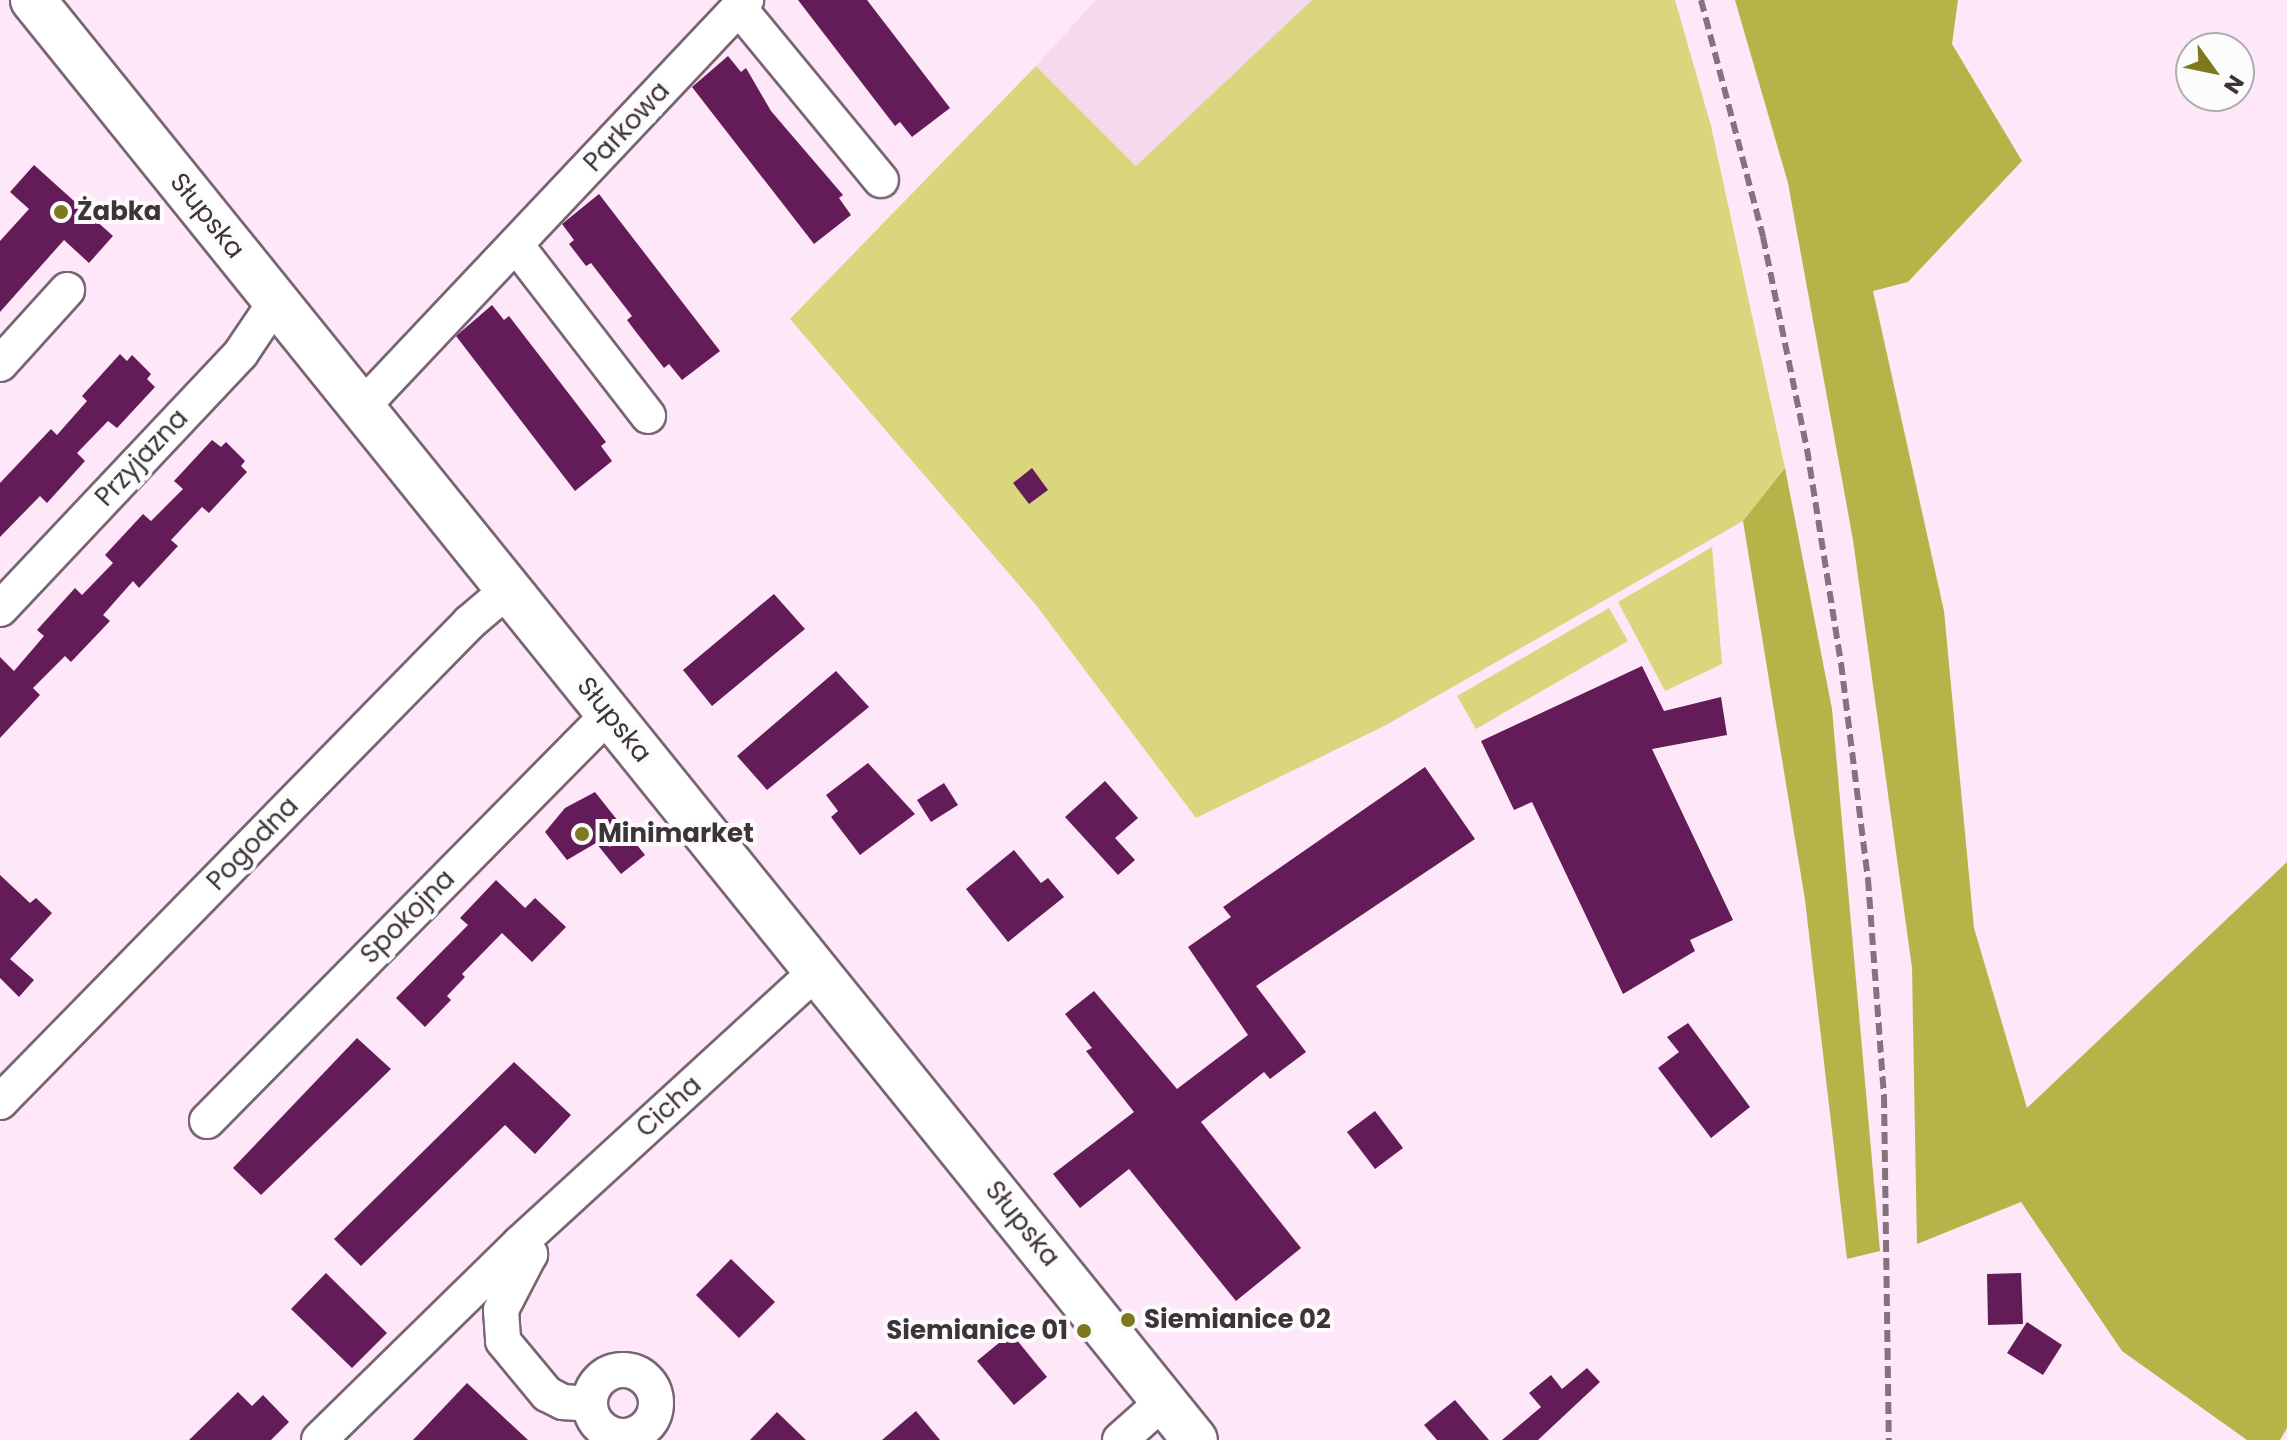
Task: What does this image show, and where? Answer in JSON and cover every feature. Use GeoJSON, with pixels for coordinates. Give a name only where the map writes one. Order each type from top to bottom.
{"type":"FeatureCollection","features":[{"type":"Feature","properties":{"kind":"main road","name":"Słupska"},"geometry":{"type":"LineString","coordinates":[[33,0],[1195,1440]]}},
{"type":"Feature","properties":{"kind":"street","name":"Parkowa"},"geometry":{"type":"LineString","coordinates":[[362,407],[742,4],[881,180]]}},
{"type":"Feature","properties":{"kind":"street"},"geometry":{"type":"LineString","coordinates":[[516,245],[648,416]]}},
{"type":"Feature","properties":{"kind":"street"},"geometry":{"type":"LineString","coordinates":[[0,364],[67,290]]}},
{"type":"Feature","properties":{"kind":"street","name":"Przyjazna"},"geometry":{"type":"LineString","coordinates":[[0,609],[241,353],[276,301]]}},
{"type":"Feature","properties":{"kind":"street","name":"Pogodna"},"geometry":{"type":"LineString","coordinates":[[0,1102],[470,622],[509,589]]}},
{"type":"Feature","properties":{"kind":"street","name":"Spokojna"},"geometry":{"type":"LineString","coordinates":[[207,1121],[609,714]]}},
{"type":"Feature","properties":{"kind":"street","name":"Cicha"},"geometry":{"type":"LineString","coordinates":[[319,1440],[520,1243],[817,971]]}},
{"type":"Feature","properties":{"kind":"street"},"geometry":{"type":"LineString","coordinates":[[520,1243],[530,1254],[501,1310],[503,1341],[547,1394],[577,1405],[590,1404]]}},
{"type":"Feature","properties":{"kind":"street"},"geometry":{"type":"LineString","coordinates":[[1120,1440],[1164,1401]]}},
{"type":"Feature","properties":{"kind":"shaded area"},"geometry":{"type":"Polygon","coordinates":[[[1096,0],[1312,0],[1136,166],[1036,66],[1096,0]]]}},
{"type":"Feature","properties":{"kind":"shaded area"},"geometry":{"type":"Polygon","coordinates":[[[1312,0],[1675,0],[1711,126],[1785,468],[1743,521],[1386,725],[1196,818],[1036,605],[790,319],[1036,66],[1136,166],[1312,0]]]}},
{"type":"Feature","properties":{"kind":"shaded area"},"geometry":{"type":"Polygon","coordinates":[[[1735,0],[1958,0],[1952,44],[2022,161],[1908,282],[1873,291],[1944,611],[1974,928],[2027,1108],[2287,862],[2287,1428],[2280,1440],[2247,1440],[2122,1351],[2021,1202],[1917,1244],[1912,968],[1853,540],[1788,183],[1735,0]]]}},
{"type":"Feature","properties":{"kind":"shaded area"},"geometry":{"type":"Polygon","coordinates":[[[1785,468],[1832,709],[1880,1251],[1847,1259],[1805,900],[1743,521],[1785,468]]]}},
{"type":"Feature","properties":{"kind":"shaded area"},"geometry":{"type":"Polygon","coordinates":[[[1712,547],[1722,664],[1665,691],[1618,602],[1712,547]]]}},
{"type":"Feature","properties":{"kind":"shaded area"},"geometry":{"type":"Polygon","coordinates":[[[1609,608],[1628,641],[1476,729],[1457,696],[1609,608]]]}},
{"type":"Feature","properties":{"kind":"building"},"geometry":{"type":"Polygon","coordinates":[[[798,0],[867,0],[950,108],[912,137],[900,122],[895,126],[798,0]]]}},
{"type":"Feature","properties":{"kind":"building"},"geometry":{"type":"Polygon","coordinates":[[[728,56],[741,72],[746,68],[771,111],[843,195],[839,198],[851,215],[814,244],[692,87],[728,56]]]}},
{"type":"Feature","properties":{"kind":"building"},"geometry":{"type":"Polygon","coordinates":[[[34,165],[113,236],[89,263],[64,240],[0,312],[0,241],[29,209],[10,192],[34,165]]]}},
{"type":"Feature","properties":{"kind":"building"},"geometry":{"type":"Polygon","coordinates":[[[599,194],[720,351],[682,380],[669,364],[664,368],[627,320],[632,316],[591,263],[586,266],[569,244],[574,240],[562,224],[599,194]]]}},
{"type":"Feature","properties":{"kind":"building"},"geometry":{"type":"Polygon","coordinates":[[[492,305],[504,320],[509,316],[606,442],[601,446],[612,461],[575,491],[456,336],[492,305]]]}},
{"type":"Feature","properties":{"kind":"building"},"geometry":{"type":"Polygon","coordinates":[[[120,354],[127,361],[132,355],[151,374],[147,379],[155,387],[117,428],[108,421],[77,453],[85,461],[47,503],[40,496],[0,537],[0,483],[51,429],[57,435],[87,401],[82,396],[120,354]]]}},
{"type":"Feature","properties":{"kind":"building"},"geometry":{"type":"Polygon","coordinates":[[[212,440],[221,447],[226,442],[245,461],[241,466],[247,472],[209,513],[202,507],[171,540],[178,546],[139,588],[133,581],[103,615],[110,621],[71,662],[65,656],[33,688],[40,695],[0,738],[0,657],[14,671],[44,636],[37,630],[75,588],[82,595],[113,563],[105,555],[143,514],[151,521],[183,489],[174,481],[212,440]]]}},
{"type":"Feature","properties":{"kind":"building"},"geometry":{"type":"Polygon","coordinates":[[[1032,468],[1048,490],[1029,504],[1013,483],[1032,468]]]}},
{"type":"Feature","properties":{"kind":"building"},"geometry":{"type":"Polygon","coordinates":[[[774,594],[805,629],[712,706],[683,670],[774,594]]]}},
{"type":"Feature","properties":{"kind":"building"},"geometry":{"type":"Polygon","coordinates":[[[1642,666],[1664,711],[1721,697],[1727,735],[1652,749],[1733,920],[1690,940],[1695,951],[1623,994],[1532,802],[1514,810],[1481,741],[1642,666]]]}},
{"type":"Feature","properties":{"kind":"building"},"geometry":{"type":"Polygon","coordinates":[[[836,671],[869,707],[767,790],[737,756],[836,671]]]}},
{"type":"Feature","properties":{"kind":"building"},"geometry":{"type":"Polygon","coordinates":[[[868,763],[915,814],[860,855],[831,817],[838,811],[826,795],[868,763]]]}},
{"type":"Feature","properties":{"kind":"building"},"geometry":{"type":"Polygon","coordinates":[[[1425,767],[1475,839],[1256,986],[1306,1052],[1270,1079],[1264,1072],[1201,1122],[1301,1248],[1236,1301],[1129,1169],[1080,1208],[1053,1174],[1134,1112],[1086,1051],[1092,1048],[1065,1014],[1094,991],[1177,1089],[1248,1035],[1188,947],[1231,917],[1223,907],[1425,767]]]}},
{"type":"Feature","properties":{"kind":"building"},"geometry":{"type":"Polygon","coordinates":[[[1105,781],[1138,818],[1115,838],[1135,860],[1118,875],[1065,817],[1105,781]]]}},
{"type":"Feature","properties":{"kind":"building"},"geometry":{"type":"Polygon","coordinates":[[[944,783],[958,805],[931,822],[917,800],[944,783]]]}},
{"type":"Feature","properties":{"kind":"building","name":"Minimarket"},"geometry":{"type":"Polygon","coordinates":[[[595,792],[645,855],[621,874],[596,843],[567,860],[545,832],[565,808],[595,792]]]}},
{"type":"Feature","properties":{"kind":"building"},"geometry":{"type":"Polygon","coordinates":[[[1014,850],[1041,883],[1048,878],[1064,897],[1008,942],[966,889],[1014,850]]]}},
{"type":"Feature","properties":{"kind":"building"},"geometry":{"type":"Polygon","coordinates":[[[0,875],[30,903],[36,898],[52,913],[10,959],[34,980],[19,997],[0,978],[0,875]]]}},
{"type":"Feature","properties":{"kind":"building"},"geometry":{"type":"Polygon","coordinates":[[[496,880],[525,908],[535,898],[566,927],[532,962],[502,933],[462,974],[465,977],[447,996],[451,1000],[425,1027],[396,998],[468,925],[460,918],[496,880]]]}},
{"type":"Feature","properties":{"kind":"building"},"geometry":{"type":"Polygon","coordinates":[[[1688,1023],[1750,1107],[1711,1138],[1658,1068],[1679,1052],[1667,1037],[1688,1023]]]}},
{"type":"Feature","properties":{"kind":"building"},"geometry":{"type":"Polygon","coordinates":[[[357,1038],[391,1069],[261,1195],[233,1168],[357,1038]]]}},
{"type":"Feature","properties":{"kind":"building"},"geometry":{"type":"Polygon","coordinates":[[[514,1062],[571,1115],[535,1154],[505,1125],[361,1266],[334,1239],[514,1062]]]}},
{"type":"Feature","properties":{"kind":"building"},"geometry":{"type":"Polygon","coordinates":[[[1375,1111],[1403,1148],[1375,1169],[1347,1132],[1375,1111]]]}},
{"type":"Feature","properties":{"kind":"building"},"geometry":{"type":"Polygon","coordinates":[[[731,1259],[775,1302],[739,1338],[696,1295],[731,1259]]]}},
{"type":"Feature","properties":{"kind":"building"},"geometry":{"type":"Polygon","coordinates":[[[326,1273],[387,1333],[352,1368],[291,1309],[326,1273]]]}},
{"type":"Feature","properties":{"kind":"building"},"geometry":{"type":"Polygon","coordinates":[[[2021,1273],[2023,1324],[1988,1325],[1987,1274],[2021,1273]]]}},
{"type":"Feature","properties":{"kind":"building"},"geometry":{"type":"Polygon","coordinates":[[[2027,1322],[2062,1345],[2043,1375],[2007,1353],[2027,1322]]]}},
{"type":"Feature","properties":{"kind":"building"},"geometry":{"type":"Polygon","coordinates":[[[1011,1333],[1047,1377],[1014,1405],[977,1361],[1011,1333]]]}},
{"type":"Feature","properties":{"kind":"building"},"geometry":{"type":"Polygon","coordinates":[[[1587,1368],[1600,1382],[1538,1440],[1502,1440],[1541,1407],[1529,1393],[1551,1375],[1562,1389],[1587,1368]]]}},
{"type":"Feature","properties":{"kind":"building"},"geometry":{"type":"Polygon","coordinates":[[[467,1383],[528,1440],[413,1440],[467,1383]]]}},
{"type":"Feature","properties":{"kind":"building"},"geometry":{"type":"Polygon","coordinates":[[[238,1392],[252,1406],[263,1395],[289,1422],[271,1440],[189,1440],[238,1392]]]}},
{"type":"Feature","properties":{"kind":"building"},"geometry":{"type":"Polygon","coordinates":[[[1455,1400],[1489,1440],[1437,1440],[1424,1425],[1455,1400]]]}},
{"type":"Feature","properties":{"kind":"building"},"geometry":{"type":"Polygon","coordinates":[[[916,1411],[940,1440],[882,1440],[916,1411]]]}},
{"type":"Feature","properties":{"kind":"building"},"geometry":{"type":"Polygon","coordinates":[[[777,1412],[806,1440],[750,1440],[777,1412]]]}},
{"type":"Feature","properties":{"kind":"railway"},"geometry":{"type":"LineString","coordinates":[[1701,0],[1763,237],[1807,449],[1841,663],[1868,879],[1884,1096],[1889,1440]]}},
{"type":"Feature","properties":{"kind":"place","name":"Żabka"},"geometry":{"type":"Point","coordinates":[61,212]}},
{"type":"Feature","properties":{"kind":"place","name":"Minimarket"},"geometry":{"type":"Point","coordinates":[582,834]}},
{"type":"Feature","properties":{"kind":"place","name":"Siemianice 02"},"geometry":{"type":"Point","coordinates":[1128,1320]}},
{"type":"Feature","properties":{"kind":"place","name":"Siemianice 01"},"geometry":{"type":"Point","coordinates":[1084,1331]}}]}
